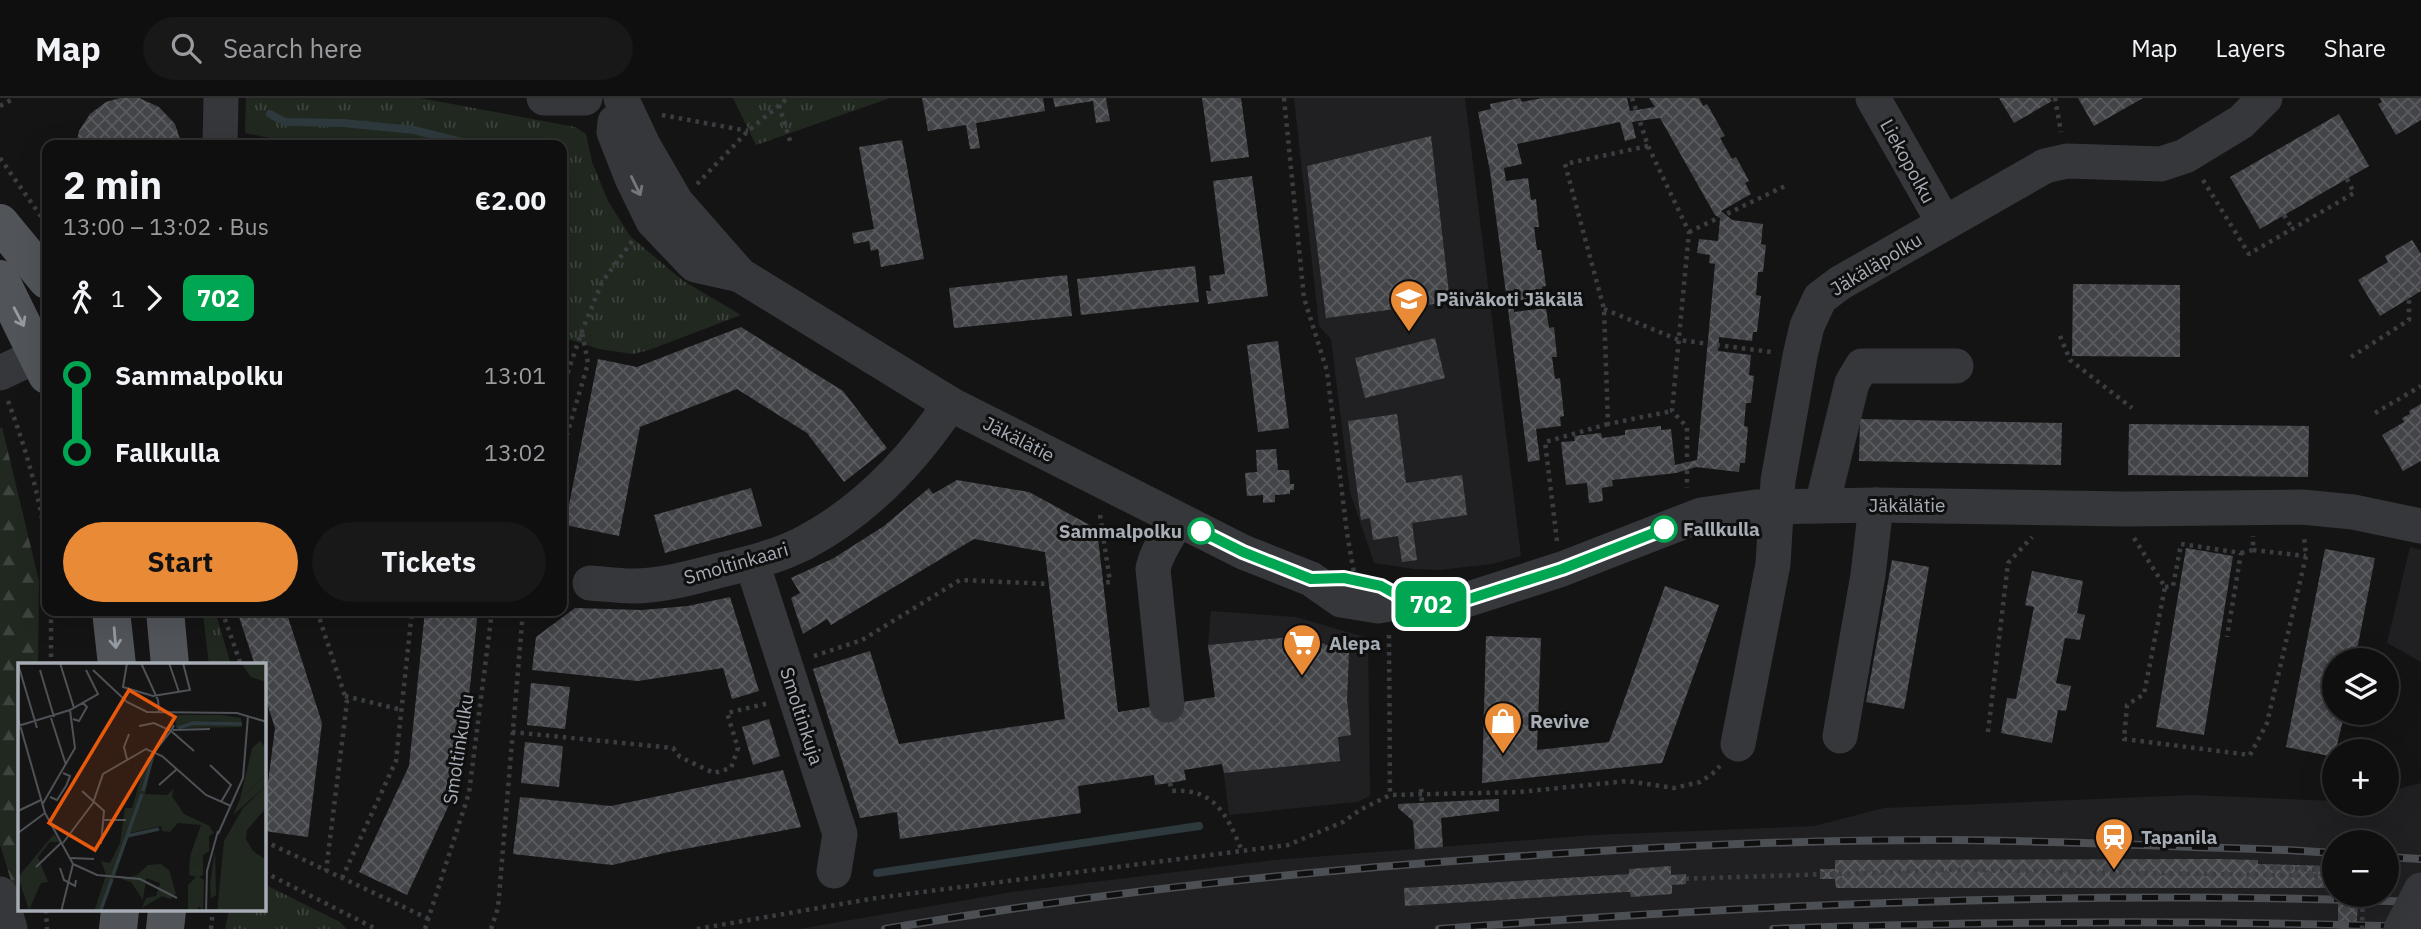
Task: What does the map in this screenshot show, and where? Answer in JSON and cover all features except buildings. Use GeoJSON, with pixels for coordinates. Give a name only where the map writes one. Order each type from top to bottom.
{"type":"FeatureCollection","features":[{"type":"Feature","properties":{"kind":"main road"},"geometry":{"type":"LineString","coordinates":[[0,223],[42,274]]}},
{"type":"Feature","properties":{"kind":"main road"},"geometry":{"type":"LineString","coordinates":[[0,279],[42,356]]}},
{"type":"Feature","properties":{"kind":"main road"},"geometry":{"type":"LineString","coordinates":[[112,616],[117,663]]}},
{"type":"Feature","properties":{"kind":"main road"},"geometry":{"type":"LineString","coordinates":[[165,616],[170,663]]}},
{"type":"Feature","properties":{"kind":"street"},"geometry":{"type":"LineString","coordinates":[[220,140],[221,98]]}},
{"type":"Feature","properties":{"kind":"street"},"geometry":{"type":"LineString","coordinates":[[544,98],[585,98]]}},
{"type":"Feature","properties":{"kind":"street","name":"Jäkälätie"},"geometry":{"type":"LineString","coordinates":[[620,98],[614,132],[632,178],[653,221],[695,265],[740,275],[950,404],[1243,552],[1311,579],[1341,600],[1378,606],[1408,601],[1442,605],[1562,569],[1701,515],[1756,507],[2302,507],[2353,512],[2403,520],[2421,526]]}},
{"type":"Feature","properties":{"kind":"street","name":"Liekopolku"},"geometry":{"type":"LineString","coordinates":[[1873,98],[1944,223]]}},
{"type":"Feature","properties":{"kind":"street","name":"Jäkäläpolku"},"geometry":{"type":"LineString","coordinates":[[1738,744],[1773,564],[1778,481],[1800,356],[1807,326],[1820,298],[1840,283],[2045,166],[2067,161],[2161,164],[2185,156],[2241,122],[2265,98]]}},
{"type":"Feature","properties":{"kind":"street"},"geometry":{"type":"LineString","coordinates":[[3,384],[42,361]]}},
{"type":"Feature","properties":{"kind":"street"},"geometry":{"type":"LineString","coordinates":[[1822,505],[1852,383],[1862,366],[1956,366]]}},
{"type":"Feature","properties":{"kind":"street","name":"Smoltinkaari"},"geometry":{"type":"LineString","coordinates":[[590,583],[634,586],[675,580],[752,563],[802,544],[864,503],[895,475],[950,404]]}},
{"type":"Feature","properties":{"kind":"street"},"geometry":{"type":"LineString","coordinates":[[1840,736],[1868,575],[1876,505]]}},
{"type":"Feature","properties":{"kind":"street"},"geometry":{"type":"LineString","coordinates":[[1167,705],[1153,569],[1155,558],[1177,520]]}},
{"type":"Feature","properties":{"kind":"street","name":"Smoltinkuja"},"geometry":{"type":"LineString","coordinates":[[752,563],[838,786],[840,834],[834,871]]}},
{"type":"Feature","properties":{"kind":"street"},"geometry":{"type":"LineString","coordinates":[[2401,929],[2421,890]]}},
{"type":"Feature","properties":{"kind":"street"},"geometry":{"type":"LineString","coordinates":[[0,894],[10,929]]}},
{"type":"Feature","properties":{"kind":"path"},"geometry":{"type":"LineString","coordinates":[[0,106],[15,98]]}},
{"type":"Feature","properties":{"kind":"path"},"geometry":{"type":"LineString","coordinates":[[691,191],[748,131],[788,98]]}},
{"type":"Feature","properties":{"kind":"path"},"geometry":{"type":"LineString","coordinates":[[1283,98],[1304,298],[1327,371],[1347,533],[1355,569]]}},
{"type":"Feature","properties":{"kind":"path"},"geometry":{"type":"LineString","coordinates":[[1632,98],[1648,146],[1689,232],[1672,411],[1687,428],[1687,500]]}},
{"type":"Feature","properties":{"kind":"path"},"geometry":{"type":"LineString","coordinates":[[779,105],[791,144]]}},
{"type":"Feature","properties":{"kind":"path"},"geometry":{"type":"LineString","coordinates":[[654,114],[748,131]]}},
{"type":"Feature","properties":{"kind":"path"},"geometry":{"type":"LineString","coordinates":[[1608,424],[1604,309],[1565,164],[1648,146]]}},
{"type":"Feature","properties":{"kind":"path"},"geometry":{"type":"LineString","coordinates":[[2185,156],[2249,254],[2354,193],[2347,179]]}},
{"type":"Feature","properties":{"kind":"path"},"geometry":{"type":"LineString","coordinates":[[0,158],[42,219]]}},
{"type":"Feature","properties":{"kind":"path"},"geometry":{"type":"LineString","coordinates":[[1689,232],[1785,186]]}},
{"type":"Feature","properties":{"kind":"path"},"geometry":{"type":"LineString","coordinates":[[2284,215],[2292,228]]}},
{"type":"Feature","properties":{"kind":"path"},"geometry":{"type":"LineString","coordinates":[[567,374],[602,282],[639,233]]}},
{"type":"Feature","properties":{"kind":"path"},"geometry":{"type":"LineString","coordinates":[[2351,357],[2409,320],[2409,298]]}},
{"type":"Feature","properties":{"kind":"path"},"geometry":{"type":"LineString","coordinates":[[1604,309],[1679,340],[1800,356]]}},
{"type":"Feature","properties":{"kind":"path"},"geometry":{"type":"LineString","coordinates":[[567,435],[588,363],[582,331]]}},
{"type":"Feature","properties":{"kind":"path"},"geometry":{"type":"LineString","coordinates":[[2060,336],[2070,360],[2132,408]]}},
{"type":"Feature","properties":{"kind":"path"},"geometry":{"type":"LineString","coordinates":[[3,384],[26,448],[42,513]]}},
{"type":"Feature","properties":{"kind":"path"},"geometry":{"type":"LineString","coordinates":[[2375,414],[2421,386]]}},
{"type":"Feature","properties":{"kind":"path"},"geometry":{"type":"LineString","coordinates":[[1562,569],[1545,442],[1608,424],[1672,411]]}},
{"type":"Feature","properties":{"kind":"path"},"geometry":{"type":"LineString","coordinates":[[1988,732],[2008,563],[2034,535],[2035,506]]}},
{"type":"Feature","properties":{"kind":"path"},"geometry":{"type":"LineString","coordinates":[[2126,509],[2125,524],[2165,587],[2144,694],[2127,705],[2124,738],[2250,755],[2267,723],[2306,556],[2302,507]]}},
{"type":"Feature","properties":{"kind":"path"},"geometry":{"type":"LineString","coordinates":[[1100,515],[1110,582],[1103,583]]}},
{"type":"Feature","properties":{"kind":"path"},"geometry":{"type":"LineString","coordinates":[[2165,587],[2173,586],[2181,544],[2241,553],[2227,637]]}},
{"type":"Feature","properties":{"kind":"path"},"geometry":{"type":"LineString","coordinates":[[2253,550],[2306,556]]}},
{"type":"Feature","properties":{"kind":"path"},"geometry":{"type":"LineString","coordinates":[[813,656],[862,640],[960,580],[1049,584]]}},
{"type":"Feature","properties":{"kind":"path"},"geometry":{"type":"LineString","coordinates":[[1390,795],[1388,639],[1408,601]]}},
{"type":"Feature","properties":{"kind":"path"},"geometry":{"type":"LineString","coordinates":[[51,616],[51,663]]}},
{"type":"Feature","properties":{"kind":"path"},"geometry":{"type":"LineString","coordinates":[[224,616],[241,663]]}},
{"type":"Feature","properties":{"kind":"path"},"geometry":{"type":"LineString","coordinates":[[319,616],[347,702],[326,871]]}},
{"type":"Feature","properties":{"kind":"path"},"geometry":{"type":"LineString","coordinates":[[342,878],[396,761],[411,616]]}},
{"type":"Feature","properties":{"kind":"path","name":"Smoltinkulku"},"geometry":{"type":"LineString","coordinates":[[425,929],[469,793],[491,616]]}},
{"type":"Feature","properties":{"kind":"path"},"geometry":{"type":"LineString","coordinates":[[491,929],[498,908],[523,616]]}},
{"type":"Feature","properties":{"kind":"path"},"geometry":{"type":"LineString","coordinates":[[345,696],[402,710]]}},
{"type":"Feature","properties":{"kind":"path"},"geometry":{"type":"LineString","coordinates":[[512,732],[673,748],[680,757],[714,773],[731,768],[738,748],[727,713],[770,703]]}},
{"type":"Feature","properties":{"kind":"path"},"geometry":{"type":"LineString","coordinates":[[697,929],[876,898],[1288,845],[1343,822],[1390,795],[1421,791],[1520,792],[1627,781],[1674,788],[1700,782],[1712,774],[1738,744]]}},
{"type":"Feature","properties":{"kind":"path"},"geometry":{"type":"LineString","coordinates":[[1170,783],[1172,791],[1190,790],[1205,795],[1222,811],[1242,851]]}},
{"type":"Feature","properties":{"kind":"path"},"geometry":{"type":"LineString","coordinates":[[1421,791],[1422,802]]}},
{"type":"Feature","properties":{"kind":"path"},"geometry":{"type":"LineString","coordinates":[[266,842],[429,919]]}},
{"type":"Feature","properties":{"kind":"path"},"geometry":{"type":"LineString","coordinates":[[2261,867],[2322,872]]}},
{"type":"Feature","properties":{"kind":"path"},"geometry":{"type":"LineString","coordinates":[[1677,879],[1955,870],[2322,873]]}},
{"type":"Feature","properties":{"kind":"path"},"geometry":{"type":"LineString","coordinates":[[266,873],[376,929]]}},
{"type":"Feature","properties":{"kind":"path"},"geometry":{"type":"LineString","coordinates":[[2362,929],[2363,907]]}},
{"type":"Feature","properties":{"kind":"shaded area","name":"Päiväkoti Jäkälä"},"geometry":{"type":"Polygon","coordinates":[[[1294,98],[1465,98],[1521,556],[1492,564],[1440,570],[1374,563],[1350,492],[1331,339],[1319,326],[1294,98]]]}},
{"type":"Feature","properties":{"kind":"shaded area"},"geometry":{"type":"Polygon","coordinates":[[[2410,547],[2421,550],[2421,662],[2387,643],[2410,547]]]}},
{"type":"Feature","properties":{"kind":"shaded area"},"geometry":{"type":"Polygon","coordinates":[[[1211,611],[1296,617],[1368,638],[1370,796],[1357,802],[1229,815],[1208,645],[1211,611]]]}},
{"type":"Feature","properties":{"kind":"shaded area"},"geometry":{"type":"Polygon","coordinates":[[[2421,783],[2421,929],[799,929],[1012,892],[1274,860],[1593,835],[1814,826],[1884,808],[2191,795],[2322,800],[2322,816],[2399,816],[2399,789],[2421,783]]]}},
{"type":"Feature","properties":{"kind":"green space"},"geometry":{"type":"Polygon","coordinates":[[[246,98],[420,98],[575,127],[586,134],[592,162],[608,201],[630,236],[682,280],[741,315],[633,354],[599,349],[567,339],[567,140],[280,140],[245,133],[246,98]]]}},
{"type":"Feature","properties":{"kind":"green space"},"geometry":{"type":"Polygon","coordinates":[[[733,98],[890,98],[756,145],[733,98]]]}},
{"type":"Feature","properties":{"kind":"green space"},"geometry":{"type":"Polygon","coordinates":[[[2,427],[39,581],[38,663],[18,663],[18,905],[0,844],[2,427]]]}},
{"type":"Feature","properties":{"kind":"green space"},"geometry":{"type":"Polygon","coordinates":[[[203,616],[216,616],[230,663],[209,663],[203,616]]]}},
{"type":"Feature","properties":{"kind":"green space"},"geometry":{"type":"Polygon","coordinates":[[[266,885],[340,922],[347,929],[225,929],[229,912],[266,912],[266,885]]]}},
{"type":"Feature","properties":{"kind":"waterway"},"geometry":{"type":"LineString","coordinates":[[270,114],[285,122],[343,123],[414,130],[453,140]]}},
{"type":"Feature","properties":{"kind":"waterway"},"geometry":{"type":"LineString","coordinates":[[877,873],[1199,826]]}},
{"type":"Feature","properties":{"kind":"railway"},"geometry":{"type":"LineString","coordinates":[[885,929],[1037,905],[1266,877],[1667,847],[1782,842],[1955,840],[2322,852]]}},
{"type":"Feature","properties":{"kind":"railway"},"geometry":{"type":"LineString","coordinates":[[2399,858],[2421,859]]}},
{"type":"Feature","properties":{"kind":"railway"},"geometry":{"type":"LineString","coordinates":[[1439,929],[1684,912],[1930,901],[2176,898],[2421,902]]}},
{"type":"Feature","properties":{"kind":"railway"},"geometry":{"type":"LineString","coordinates":[[1773,929],[2097,922],[2421,927]]}},
{"type":"Feature","properties":{"kind":"bus line","name":"702"},"geometry":{"type":"LineString","coordinates":[[1201,531],[1243,552],[1311,579],[1344,578],[1381,586],[1408,601],[1442,605],[1562,569],[1664,529]]}},
{"type":"Feature","properties":{"kind":"place","name":"Päiväkoti Jäkälä"},"geometry":{"type":"Point","coordinates":[1409,333]}},
{"type":"Feature","properties":{"kind":"place","name":"Fallkulla"},"geometry":{"type":"Point","coordinates":[1664,529]}},
{"type":"Feature","properties":{"kind":"place","name":"Sammalpolku"},"geometry":{"type":"Point","coordinates":[1201,531]}},
{"type":"Feature","properties":{"kind":"place","name":"Alepa"},"geometry":{"type":"Point","coordinates":[1302,677]}},
{"type":"Feature","properties":{"kind":"place","name":"Revive"},"geometry":{"type":"Point","coordinates":[1503,755]}},
{"type":"Feature","properties":{"kind":"place","name":"Tapanila"},"geometry":{"type":"Point","coordinates":[2114,871]}}]}
